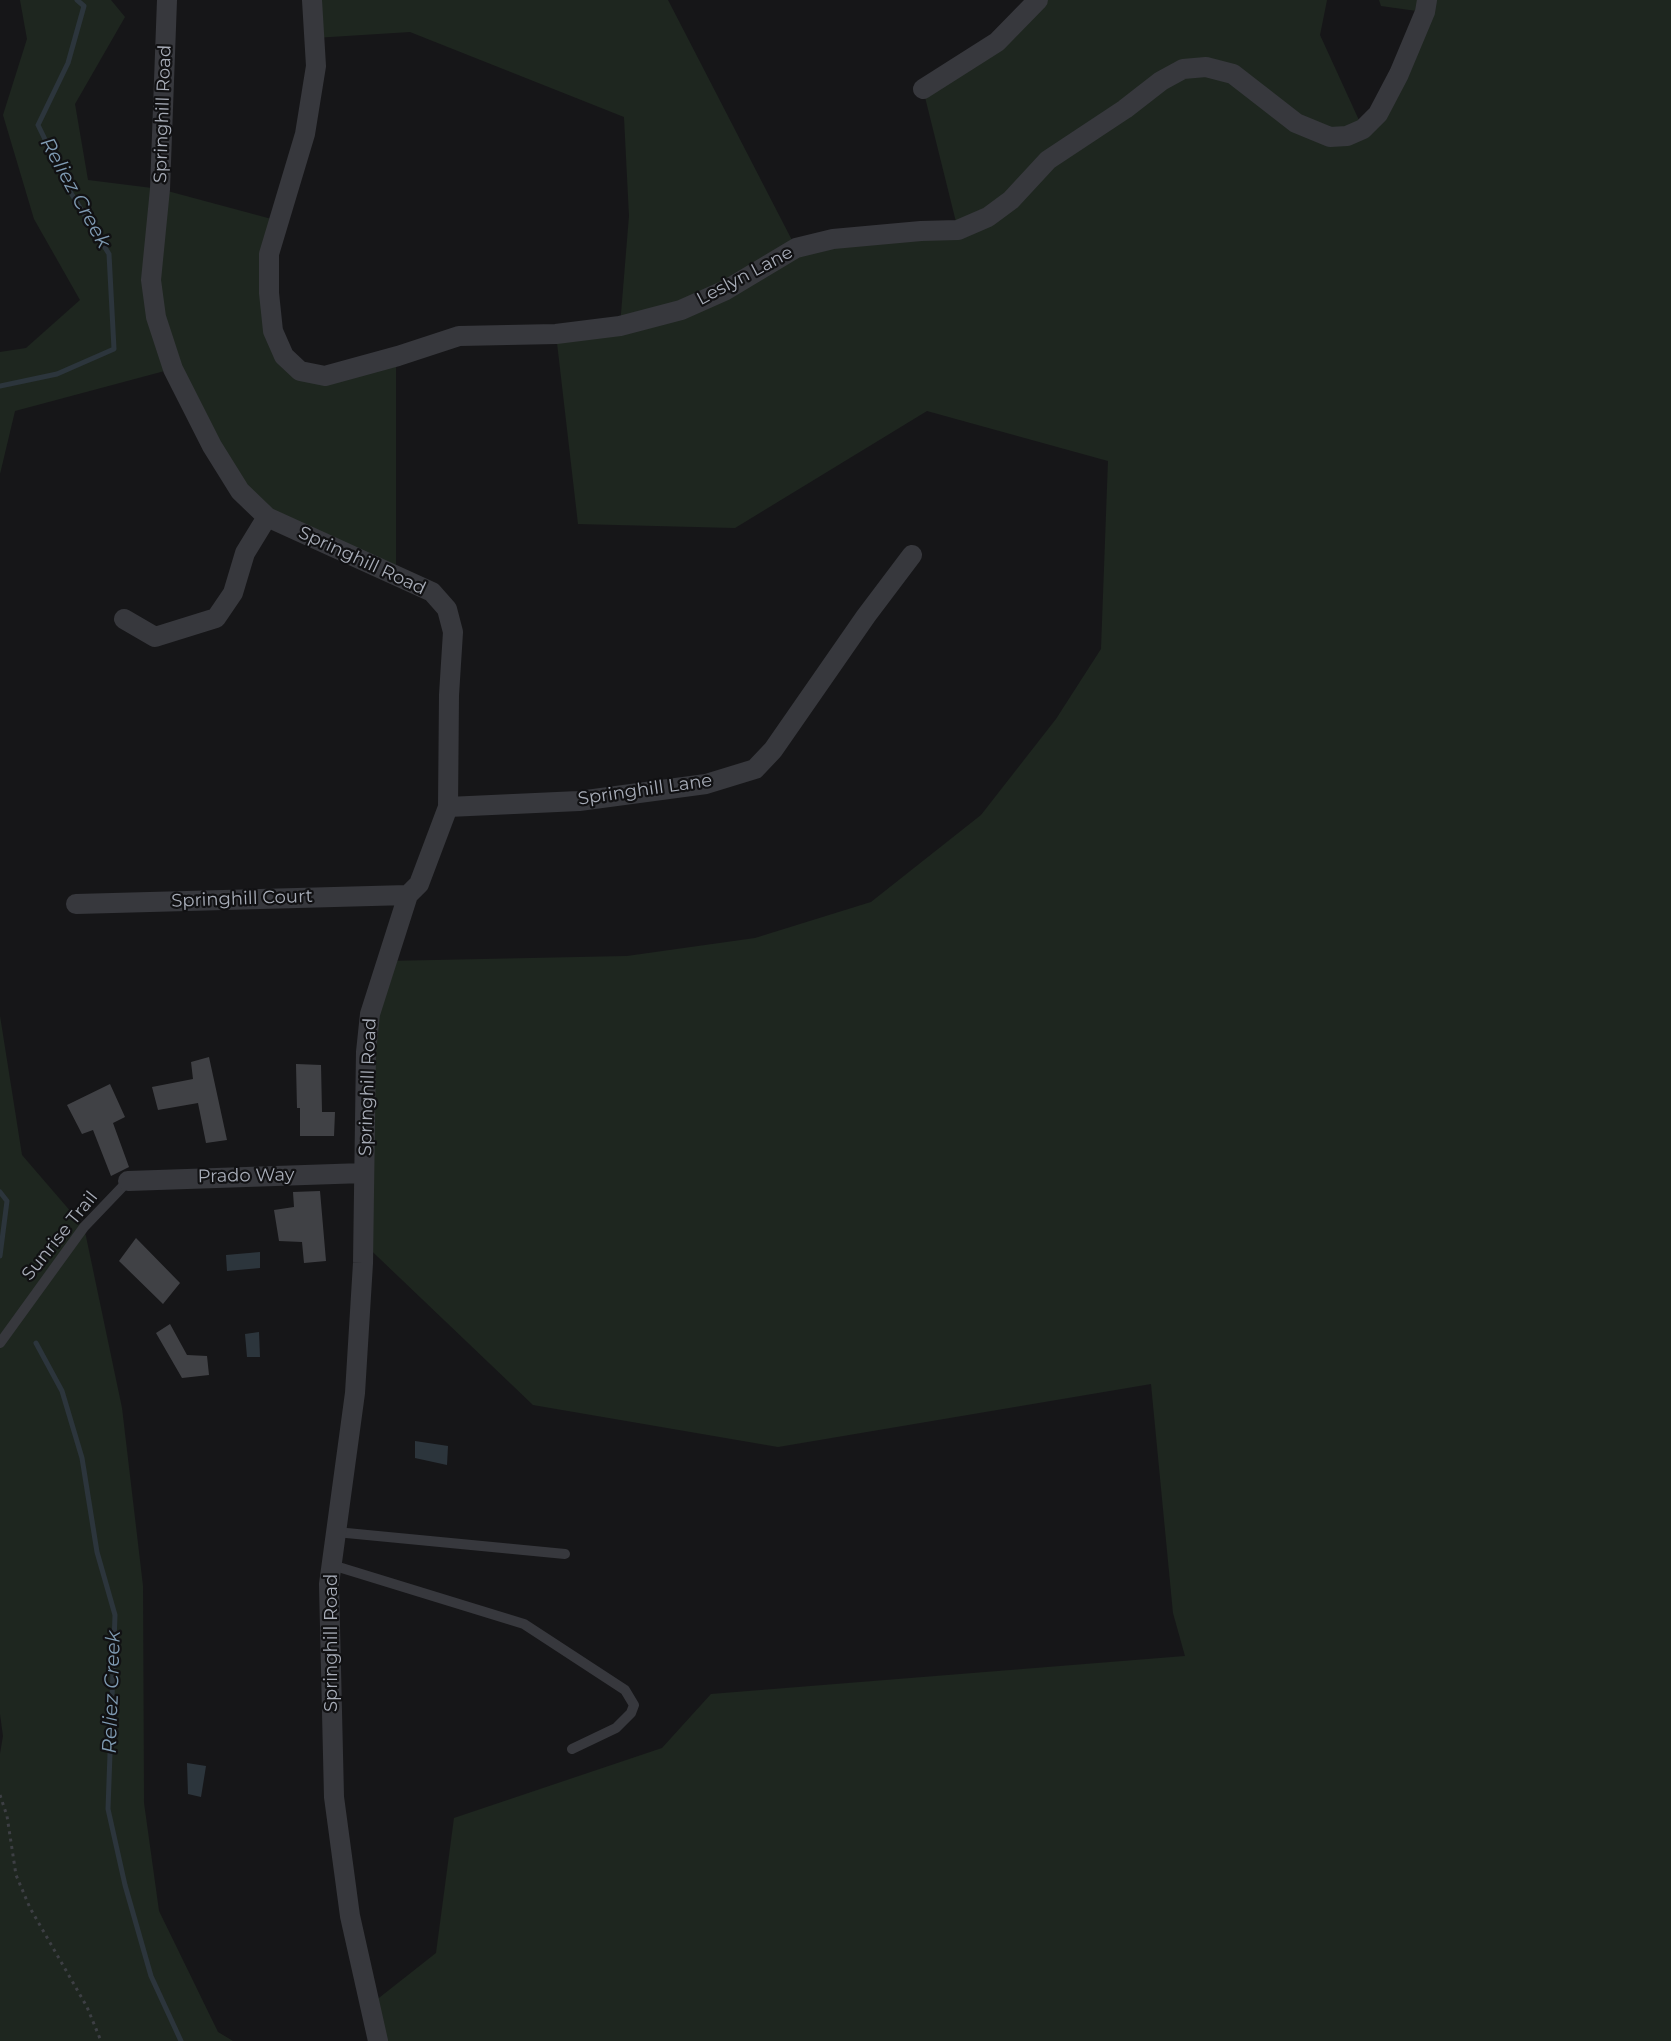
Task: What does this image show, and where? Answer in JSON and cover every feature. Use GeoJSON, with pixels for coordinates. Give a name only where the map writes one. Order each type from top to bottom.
{"type":"FeatureCollection","features":[{"type":"Feature","properties":{"kind":"street","name":"Springhill Road"},"geometry":{"type":"LineString","coordinates":[[167,0],[160,189],[151,280],[156,317],[173,369],[213,446],[240,491],[267,517],[432,592],[447,609],[453,632],[449,695],[448,807],[419,884],[408,895],[370,1014],[366,1052],[363,1263],[355,1393],[329,1584],[334,1797],[350,1916],[378,2041]]}},
{"type":"Feature","properties":{"kind":"street","name":"Leslyn Lane"},"geometry":{"type":"LineString","coordinates":[[312,0],[316,66],[305,134],[269,254],[269,293],[273,331],[284,356],[300,371],[325,376],[459,336],[556,334],[620,326],[681,310],[726,290],[796,248],[833,239],[958,230],[988,217],[1011,200],[1048,160],[1125,109],[1161,81],[1183,69],[1206,67],[1233,74],[1296,123],[1330,137],[1347,136],[1363,129],[1378,114],[1399,74],[1425,12],[1427,0]]}},
{"type":"Feature","properties":{"kind":"street"},"geometry":{"type":"LineString","coordinates":[[923,88],[997,42],[1038,0]]}},
{"type":"Feature","properties":{"kind":"street"},"geometry":{"type":"LineString","coordinates":[[124,619],[155,637],[216,618],[233,593],[245,553],[267,517]]}},
{"type":"Feature","properties":{"kind":"street","name":"Springhill Lane"},"geometry":{"type":"LineString","coordinates":[[448,807],[579,801],[706,784],[755,769],[773,750],[866,616],[912,555]]}},
{"type":"Feature","properties":{"kind":"street","name":"Springhill Court"},"geometry":{"type":"LineString","coordinates":[[75,904],[408,895]]}},
{"type":"Feature","properties":{"kind":"street","name":"Prado Way"},"geometry":{"type":"LineString","coordinates":[[128,1181],[364,1173]]}},
{"type":"Feature","properties":{"kind":"lane","name":"Sunrise Trail"},"geometry":{"type":"LineString","coordinates":[[0,1343],[84,1227],[128,1181]]}},
{"type":"Feature","properties":{"kind":"lane"},"geometry":{"type":"LineString","coordinates":[[336,1532],[565,1554]]}},
{"type":"Feature","properties":{"kind":"lane"},"geometry":{"type":"LineString","coordinates":[[332,1565],[524,1624],[625,1690],[634,1705],[631,1713],[616,1728],[572,1749]]}},
{"type":"Feature","properties":{"kind":"path"},"geometry":{"type":"LineString","coordinates":[[0,1795],[7,1816],[16,1875],[30,1908],[87,2007],[101,2041]]}},
{"type":"Feature","properties":{"kind":"shaded area"},"geometry":{"type":"Polygon","coordinates":[[[20,0],[111,0],[125,17],[75,104],[88,180],[160,189],[279,221],[273,331],[300,371],[396,356],[396,576],[267,517],[172,369],[15,411],[0,474],[0,352],[26,348],[80,300],[34,219],[3,115],[27,39],[20,0]]]}},
{"type":"Feature","properties":{"kind":"shaded area"},"geometry":{"type":"Polygon","coordinates":[[[312,0],[668,0],[796,248],[958,230],[923,89],[1038,0],[1327,0],[1320,35],[1363,129],[1424,12],[1381,6],[1379,0],[1671,0],[1671,2041],[378,2041],[370,2005],[436,1953],[454,1818],[662,1748],[711,1694],[1185,1656],[1173,1613],[1151,1384],[778,1447],[533,1405],[356,1236],[366,1052],[387,961],[627,956],[755,938],[871,902],[981,815],[1056,719],[1101,649],[1108,461],[927,411],[735,528],[578,524],[556,334],[620,326],[629,216],[624,117],[410,32],[314,38],[312,0]]]}},
{"type":"Feature","properties":{"kind":"shaded area"},"geometry":{"type":"Polygon","coordinates":[[[0,1016],[22,1155],[84,1227],[122,1408],[143,1586],[144,1803],[159,1911],[218,2032],[233,2041],[0,2041],[0,1754],[3,1736],[0,1714],[0,1016]]]}},
{"type":"Feature","properties":{"kind":"shaded area"},"geometry":{"type":"Polygon","coordinates":[[[260,1252],[260,1268],[227,1271],[226,1255],[260,1252]]]}},
{"type":"Feature","properties":{"kind":"shaded area"},"geometry":{"type":"Polygon","coordinates":[[[259,1332],[260,1357],[247,1357],[245,1334],[259,1332]]]}},
{"type":"Feature","properties":{"kind":"shaded area"},"geometry":{"type":"Polygon","coordinates":[[[415,1441],[448,1446],[447,1465],[415,1458],[415,1441]]]}},
{"type":"Feature","properties":{"kind":"shaded area"},"geometry":{"type":"Polygon","coordinates":[[[187,1763],[206,1766],[201,1797],[188,1794],[187,1763]]]}},
{"type":"Feature","properties":{"kind":"building"},"geometry":{"type":"Polygon","coordinates":[[[209,1057],[227,1140],[206,1143],[198,1103],[158,1110],[152,1087],[193,1079],[191,1062],[209,1057]]]}},
{"type":"Feature","properties":{"kind":"building"},"geometry":{"type":"Polygon","coordinates":[[[296,1064],[321,1065],[322,1112],[335,1112],[334,1136],[300,1136],[296,1064]]]}},
{"type":"Feature","properties":{"kind":"building"},"geometry":{"type":"Polygon","coordinates":[[[110,1084],[125,1117],[113,1123],[129,1167],[111,1176],[93,1130],[82,1134],[67,1105],[110,1084]]]}},
{"type":"Feature","properties":{"kind":"building"},"geometry":{"type":"Polygon","coordinates":[[[320,1191],[326,1261],[304,1263],[302,1242],[279,1241],[274,1210],[294,1207],[293,1192],[320,1191]]]}},
{"type":"Feature","properties":{"kind":"building"},"geometry":{"type":"Polygon","coordinates":[[[136,1238],[180,1283],[163,1304],[119,1261],[136,1238]]]}},
{"type":"Feature","properties":{"kind":"building"},"geometry":{"type":"Polygon","coordinates":[[[170,1324],[187,1355],[207,1356],[209,1375],[182,1378],[156,1333],[170,1324]]]}},
{"type":"Feature","properties":{"kind":"waterway","name":"Reliez Creek"},"geometry":{"type":"LineString","coordinates":[[0,386],[57,374],[114,349],[109,254],[71,193],[38,125],[68,63],[84,6],[77,0]]}},
{"type":"Feature","properties":{"kind":"waterway","name":"Reliez Creek"},"geometry":{"type":"LineString","coordinates":[[0,1192],[7,1201],[0,1256]]}},
{"type":"Feature","properties":{"kind":"waterway","name":"Reliez Creek"},"geometry":{"type":"LineString","coordinates":[[36,1343],[62,1391],[82,1458],[97,1552],[115,1615],[108,1809],[125,1885],[151,1976],[181,2041]]}}]}
